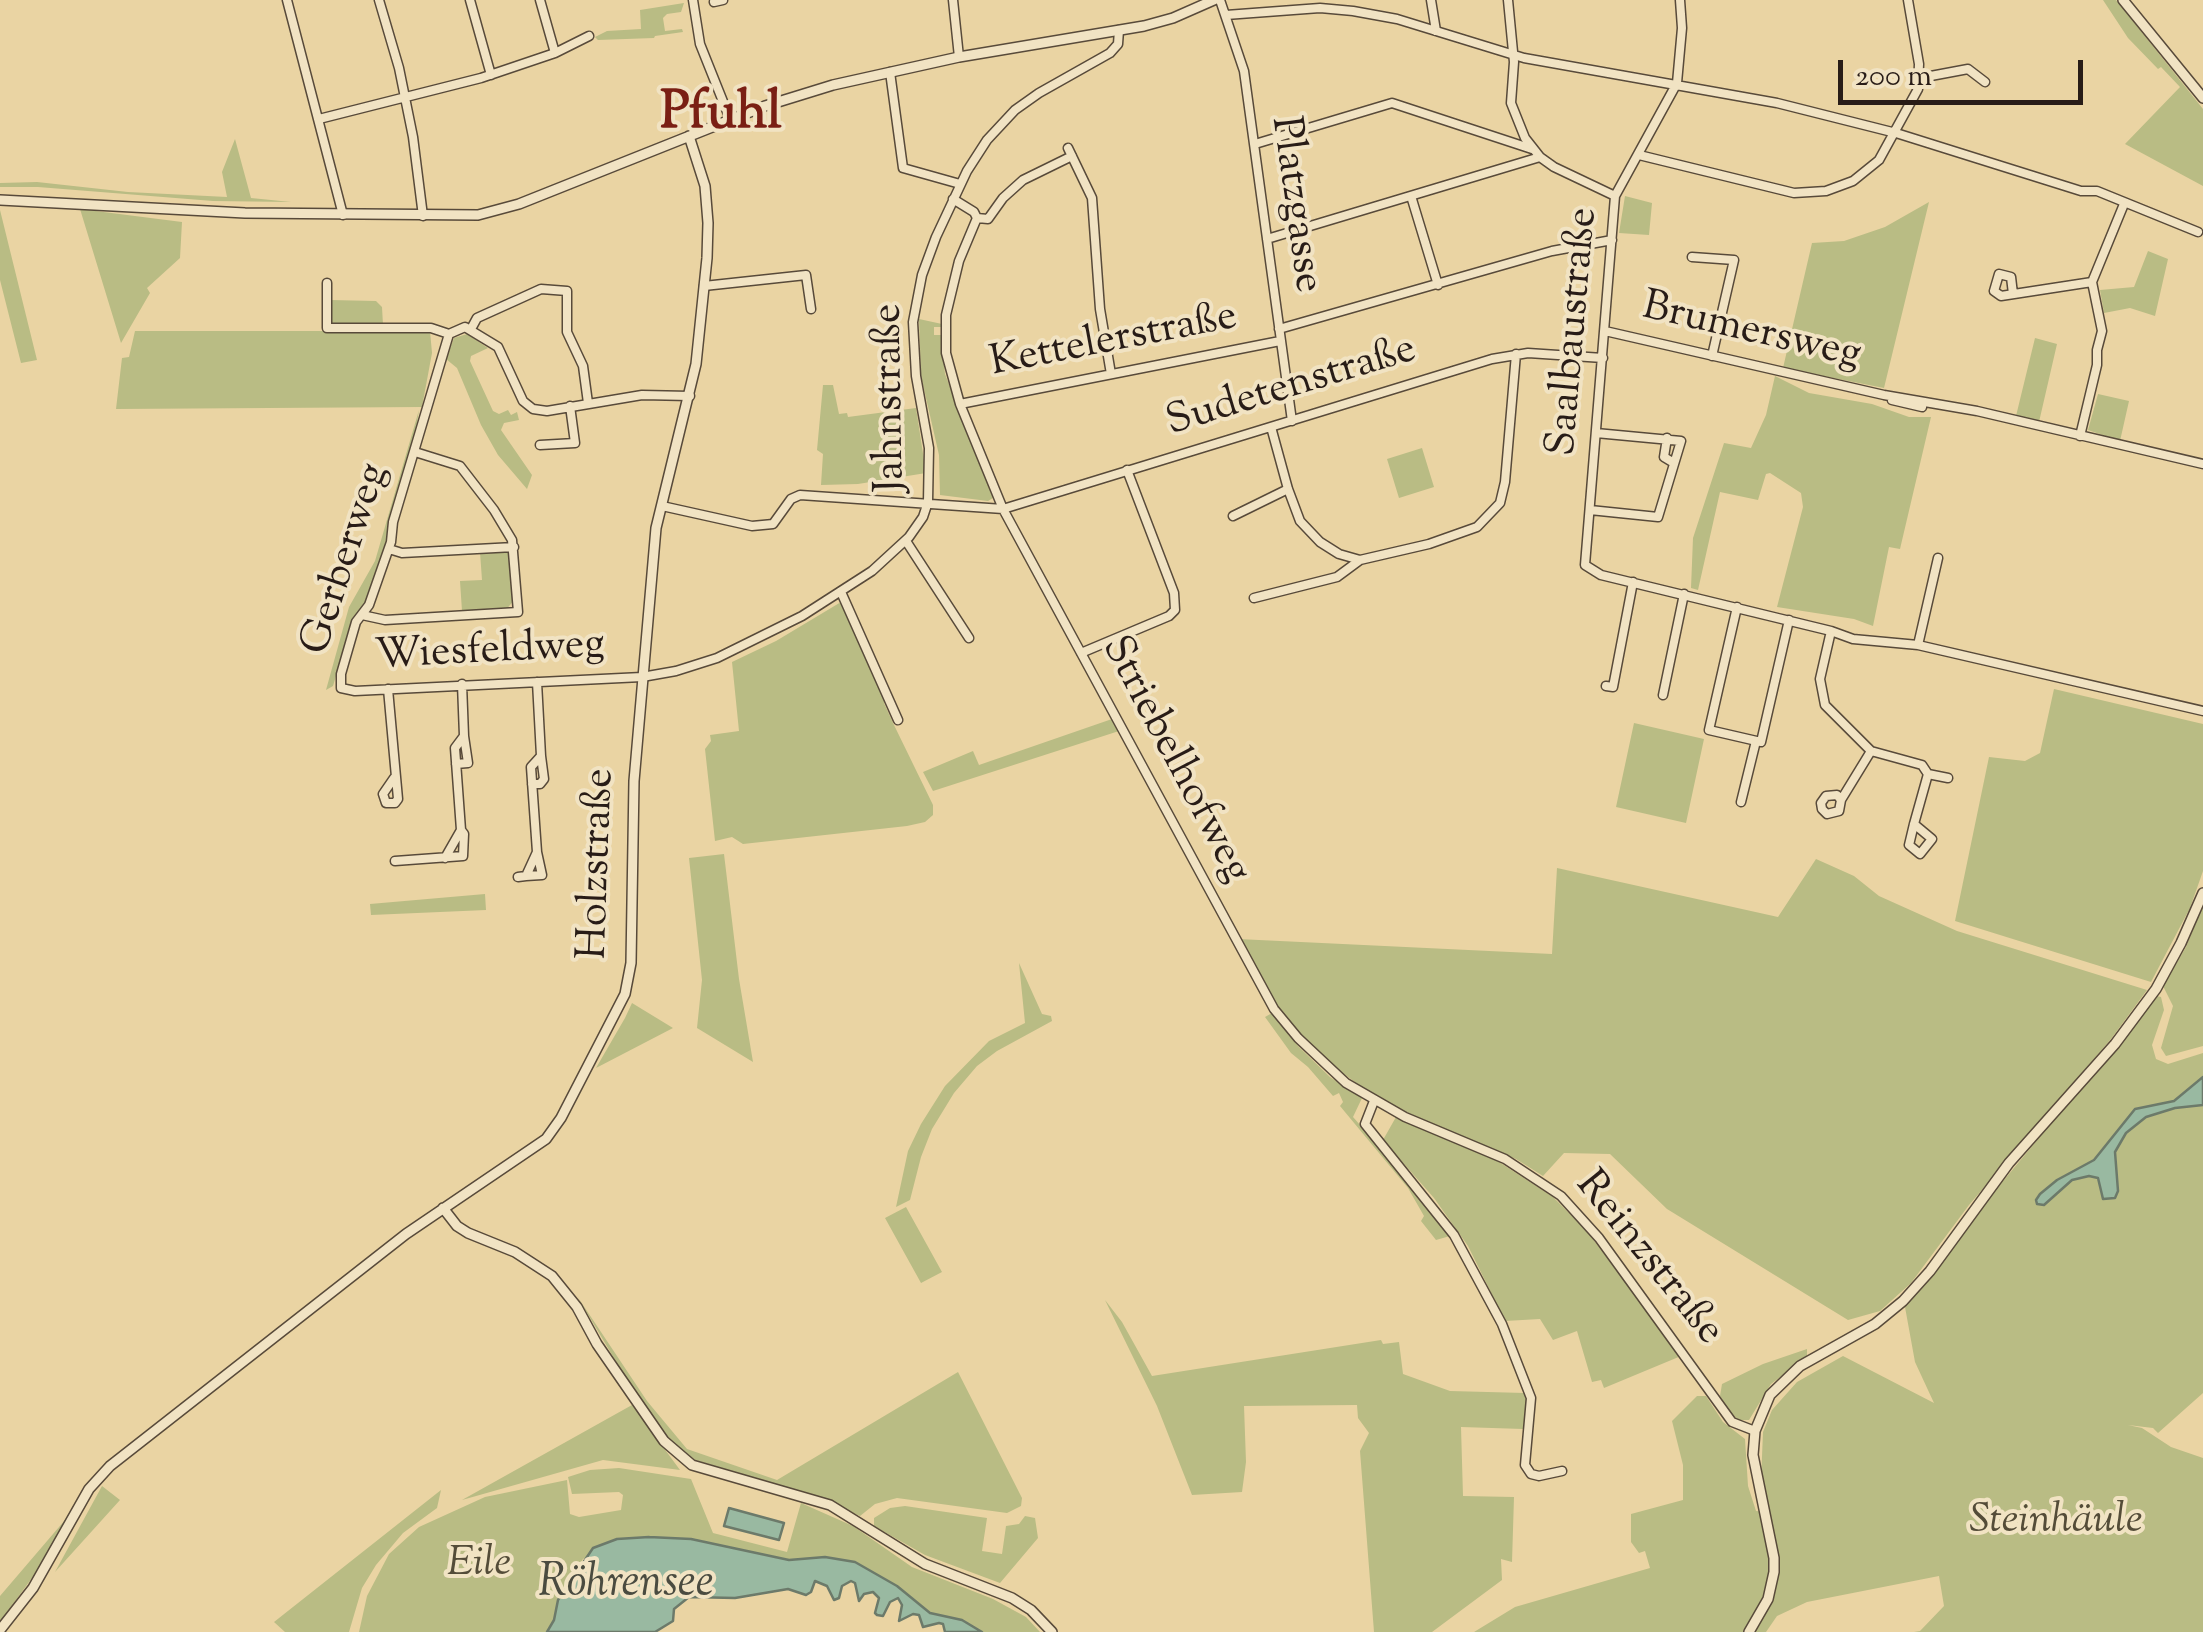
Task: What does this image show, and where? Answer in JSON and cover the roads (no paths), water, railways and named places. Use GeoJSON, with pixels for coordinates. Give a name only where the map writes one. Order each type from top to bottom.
{"type":"FeatureCollection","features":[{"type":"Feature","properties":{"kind":"street"},"geometry":{"type":"LineString","coordinates":[[287,0],[343,215]]}},
{"type":"Feature","properties":{"kind":"street"},"geometry":{"type":"LineString","coordinates":[[379,0],[420,167],[423,216]]}},
{"type":"Feature","properties":{"kind":"street"},"geometry":{"type":"LineString","coordinates":[[470,0],[491,75]]}},
{"type":"Feature","properties":{"kind":"street"},"geometry":{"type":"LineString","coordinates":[[540,0],[554,52]]}},
{"type":"Feature","properties":{"kind":"street"},"geometry":{"type":"LineString","coordinates":[[693,0],[702,52],[730,119]]}},
{"type":"Feature","properties":{"kind":"street"},"geometry":{"type":"LineString","coordinates":[[953,0],[959,57]]}},
{"type":"Feature","properties":{"kind":"street"},"geometry":{"type":"LineString","coordinates":[[0,200],[245,213],[478,215],[502,210],[730,119],[817,89],[959,57],[1173,18],[1217,0]]}},
{"type":"Feature","properties":{"kind":"street","name":"Platzgasse"},"geometry":{"type":"LineString","coordinates":[[1217,0],[1243,66],[1292,421]]}},
{"type":"Feature","properties":{"kind":"street"},"geometry":{"type":"LineString","coordinates":[[1432,0],[1436,31]]}},
{"type":"Feature","properties":{"kind":"street"},"geometry":{"type":"LineString","coordinates":[[1508,0],[1513,56],[1511,104],[1532,149],[1573,178],[1616,196]]}},
{"type":"Feature","properties":{"kind":"street","name":"Saalbaustraße"},"geometry":{"type":"LineString","coordinates":[[1634,582],[1601,575],[1585,565],[1616,196],[1677,84],[1680,0]]}},
{"type":"Feature","properties":{"kind":"street"},"geometry":{"type":"LineString","coordinates":[[1640,154],[1771,188],[1814,193],[1853,181],[1879,160],[1896,134],[1920,78],[1908,0]]}},
{"type":"Feature","properties":{"kind":"street"},"geometry":{"type":"LineString","coordinates":[[2122,0],[2203,98]]}},
{"type":"Feature","properties":{"kind":"street"},"geometry":{"type":"LineString","coordinates":[[1226,15],[1339,9],[1397,19],[1513,56],[1777,103],[1896,134],[2081,191],[2119,197],[2124,204],[2198,232]]}},
{"type":"Feature","properties":{"kind":"street","name":"Jahnstraße"},"geometry":{"type":"LineString","coordinates":[[642,677],[717,658],[802,616],[841,592],[906,541],[923,517],[928,502],[929,448],[916,376],[913,322],[922,275],[953,199],[986,140],[1015,110],[1110,53],[1118,44],[1119,30]]}},
{"type":"Feature","properties":{"kind":"street"},"geometry":{"type":"LineString","coordinates":[[319,119],[491,75],[589,36]]}},
{"type":"Feature","properties":{"kind":"street"},"geometry":{"type":"LineString","coordinates":[[1920,78],[1968,70],[1984,82]]}},
{"type":"Feature","properties":{"kind":"street"},"geometry":{"type":"LineString","coordinates":[[890,72],[903,168],[960,184]]}},
{"type":"Feature","properties":{"kind":"street"},"geometry":{"type":"LineString","coordinates":[[1255,144],[1392,103],[1532,149]]}},
{"type":"Feature","properties":{"kind":"street","name":"Holzstraße"},"geometry":{"type":"LineString","coordinates":[[0,1630],[34,1588],[89,1489],[110,1466],[336,1288],[443,1208],[546,1139],[561,1118],[624,994],[631,963],[631,840],[656,528],[690,396],[704,286],[708,231],[705,186],[689,136]]}},
{"type":"Feature","properties":{"kind":"street"},"geometry":{"type":"LineString","coordinates":[[953,199],[977,218],[988,219],[1023,180],[1070,152],[1092,198],[1100,309],[1110,374]]}},
{"type":"Feature","properties":{"kind":"street"},"geometry":{"type":"LineString","coordinates":[[1267,240],[1540,157]]}},
{"type":"Feature","properties":{"kind":"street"},"geometry":{"type":"LineString","coordinates":[[1411,196],[1438,284]]}},
{"type":"Feature","properties":{"kind":"street"},"geometry":{"type":"LineString","coordinates":[[2080,436],[2098,365],[2100,336],[2092,282],[2124,204]]}},
{"type":"Feature","properties":{"kind":"street","name":"Striebelhofweg"},"geometry":{"type":"LineString","coordinates":[[977,218],[959,261],[946,315],[946,353],[960,404],[1003,508],[1251,970],[1298,1038]]}},
{"type":"Feature","properties":{"kind":"street"},"geometry":{"type":"LineString","coordinates":[[1279,329],[1552,250],[1612,240]]}},
{"type":"Feature","properties":{"kind":"street"},"geometry":{"type":"LineString","coordinates":[[1692,257],[1734,260],[1712,356]]}},
{"type":"Feature","properties":{"kind":"street"},"geometry":{"type":"LineString","coordinates":[[704,286],[806,275],[811,309]]}},
{"type":"Feature","properties":{"kind":"street"},"geometry":{"type":"LineString","coordinates":[[2013,294],[2092,282]]}},
{"type":"Feature","properties":{"kind":"street"},"geometry":{"type":"LineString","coordinates":[[327,284],[327,328],[431,328],[448,334],[459,328],[471,329],[498,347],[528,406],[548,411],[642,396],[690,396]]}},
{"type":"Feature","properties":{"kind":"street"},"geometry":{"type":"LineString","coordinates":[[471,329],[477,318],[540,289],[566,292],[567,332],[583,366],[588,403]]}},
{"type":"Feature","properties":{"kind":"street","name":"Brumersweg"},"geometry":{"type":"LineString","coordinates":[[1605,332],[1884,396],[1912,407],[1936,405],[2203,464]]}},
{"type":"Feature","properties":{"kind":"street","name":"Gerberweg"},"geometry":{"type":"LineString","coordinates":[[342,688],[344,662],[356,622],[368,605],[389,550],[392,522],[448,334]]}},
{"type":"Feature","properties":{"kind":"street","name":"Kettelerstraße"},"geometry":{"type":"LineString","coordinates":[[960,404],[1280,341]]}},
{"type":"Feature","properties":{"kind":"street"},"geometry":{"type":"LineString","coordinates":[[1254,598],[1337,577],[1360,560],[1393,555],[1462,534],[1490,516],[1504,492],[1516,354]]}},
{"type":"Feature","properties":{"kind":"street","name":"Sudetenstraße"},"geometry":{"type":"LineString","coordinates":[[1003,508],[1516,354],[1603,358]]}},
{"type":"Feature","properties":{"kind":"street"},"geometry":{"type":"LineString","coordinates":[[540,445],[574,443],[570,406]]}},
{"type":"Feature","properties":{"kind":"street"},"geometry":{"type":"LineString","coordinates":[[1271,428],[1300,521],[1316,539],[1339,554],[1360,560]]}},
{"type":"Feature","properties":{"kind":"street"},"geometry":{"type":"LineString","coordinates":[[1596,433],[1681,441],[1653,527]]}},
{"type":"Feature","properties":{"kind":"street","name":"Gerberweg"},"geometry":{"type":"LineString","coordinates":[[415,452],[460,466],[494,510],[514,547]]}},
{"type":"Feature","properties":{"kind":"street"},"geometry":{"type":"LineString","coordinates":[[1081,652],[1169,616],[1175,610],[1174,592],[1126,470]]}},
{"type":"Feature","properties":{"kind":"street"},"geometry":{"type":"LineString","coordinates":[[1233,516],[1288,489]]}},
{"type":"Feature","properties":{"kind":"street"},"geometry":{"type":"LineString","coordinates":[[662,506],[752,526],[773,524],[791,499],[800,495],[1003,508]]}},
{"type":"Feature","properties":{"kind":"street"},"geometry":{"type":"LineString","coordinates":[[1590,510],[1658,517]]}},
{"type":"Feature","properties":{"kind":"street"},"geometry":{"type":"LineString","coordinates":[[906,541],[969,638]]}},
{"type":"Feature","properties":{"kind":"street"},"geometry":{"type":"LineString","coordinates":[[362,615],[385,620],[518,612],[514,547],[389,550]]}},
{"type":"Feature","properties":{"kind":"street"},"geometry":{"type":"LineString","coordinates":[[1339,554],[1344,570]]}},
{"type":"Feature","properties":{"kind":"street"},"geometry":{"type":"LineString","coordinates":[[1918,645],[1938,558]]}},
{"type":"Feature","properties":{"kind":"street"},"geometry":{"type":"LineString","coordinates":[[1606,686],[1613,687],[1634,582],[1831,631],[1918,645],[2203,711]]}},
{"type":"Feature","properties":{"kind":"street"},"geometry":{"type":"LineString","coordinates":[[841,592],[898,720]]}},
{"type":"Feature","properties":{"kind":"street"},"geometry":{"type":"LineString","coordinates":[[1663,696],[1684,594]]}},
{"type":"Feature","properties":{"kind":"street"},"geometry":{"type":"LineString","coordinates":[[1737,607],[1709,730],[1761,742],[1788,620]]}},
{"type":"Feature","properties":{"kind":"street"},"geometry":{"type":"LineString","coordinates":[[1831,631],[1820,679],[1825,705],[1871,751],[1922,765],[1928,774],[1948,778]]}},
{"type":"Feature","properties":{"kind":"street","name":"Wiesfeldweg"},"geometry":{"type":"LineString","coordinates":[[342,688],[642,677]]}},
{"type":"Feature","properties":{"kind":"street"},"geometry":{"type":"LineString","coordinates":[[537,682],[541,756],[531,766],[542,875],[522,876],[537,852]]}},
{"type":"Feature","properties":{"kind":"street"},"geometry":{"type":"LineString","coordinates":[[395,861],[465,855],[455,748],[464,736],[462,684]]}},
{"type":"Feature","properties":{"kind":"street"},"geometry":{"type":"LineString","coordinates":[[388,689],[394,778]]}},
{"type":"Feature","properties":{"kind":"street"},"geometry":{"type":"LineString","coordinates":[[1741,802],[1756,741]]}},
{"type":"Feature","properties":{"kind":"street"},"geometry":{"type":"LineString","coordinates":[[1841,800],[1871,751]]}},
{"type":"Feature","properties":{"kind":"street"},"geometry":{"type":"LineString","coordinates":[[1914,824],[1928,774]]}},
{"type":"Feature","properties":{"kind":"street"},"geometry":{"type":"LineString","coordinates":[[445,858],[461,830]]}},
{"type":"Feature","properties":{"kind":"street"},"geometry":{"type":"LineString","coordinates":[[1748,1632],[1768,1599],[1774,1572],[1772,1543],[1755,1474],[1754,1432],[1770,1394],[1800,1366],[1875,1324],[1930,1271],[2009,1163],[2136,1017],[2181,944],[2203,893]]}},
{"type":"Feature","properties":{"kind":"street","name":"Reinzstraße"},"geometry":{"type":"LineString","coordinates":[[1298,1038],[1346,1084],[1374,1101],[1505,1159],[1561,1196],[1599,1238],[1732,1422],[1754,1432]]}},
{"type":"Feature","properties":{"kind":"street"},"geometry":{"type":"LineString","coordinates":[[1374,1101],[1365,1124],[1454,1235],[1506,1334],[1531,1398],[1525,1464],[1531,1474],[1539,1476],[1562,1470]]}},
{"type":"Feature","properties":{"kind":"street"},"geometry":{"type":"LineString","coordinates":[[443,1208],[457,1226],[515,1252],[552,1276],[577,1307],[597,1344],[664,1441],[692,1465],[830,1506],[925,1564],[1012,1598],[1052,1632]]}},
{"type":"Feature","properties":{"kind":"water"},"geometry":{"type":"Polygon","coordinates":[[[2203,1077],[2203,1105],[2146,1117],[2126,1133],[2115,1152],[2115,1198],[2103,1199],[2098,1178],[2089,1176],[2072,1180],[2044,1205],[2037,1204],[2040,1194],[2057,1180],[2094,1160],[2135,1109],[2174,1101],[2203,1077]]]}},
{"type":"Feature","properties":{"kind":"water"},"geometry":{"type":"Polygon","coordinates":[[[729,1508],[784,1523],[779,1540],[724,1526],[729,1508]]]}},
{"type":"Feature","properties":{"kind":"water","name":"Röhrensee"},"geometry":{"type":"Polygon","coordinates":[[[617,1539],[691,1539],[789,1560],[825,1557],[855,1562],[897,1586],[930,1613],[962,1620],[982,1632],[945,1632],[939,1623],[923,1627],[919,1615],[913,1614],[899,1621],[902,1605],[898,1598],[890,1602],[883,1616],[877,1615],[879,1598],[873,1592],[864,1594],[859,1601],[851,1581],[842,1586],[839,1598],[834,1600],[827,1586],[815,1581],[806,1595],[788,1589],[735,1598],[689,1597],[674,1609],[673,1621],[655,1632],[547,1632],[558,1600],[593,1548],[617,1539]]]}},
{"type":"Feature","properties":{"kind":"district","name":"Pfuhl"},"geometry":{"type":"Point","coordinates":[721,118]}},
{"type":"Feature","properties":{"kind":"park label","name":"Steinhäule"},"geometry":{"type":"Point","coordinates":[2056,1524]}},
{"type":"Feature","properties":{"kind":"park label","name":"Eile"},"geometry":{"type":"Point","coordinates":[479,1567]}}]}
